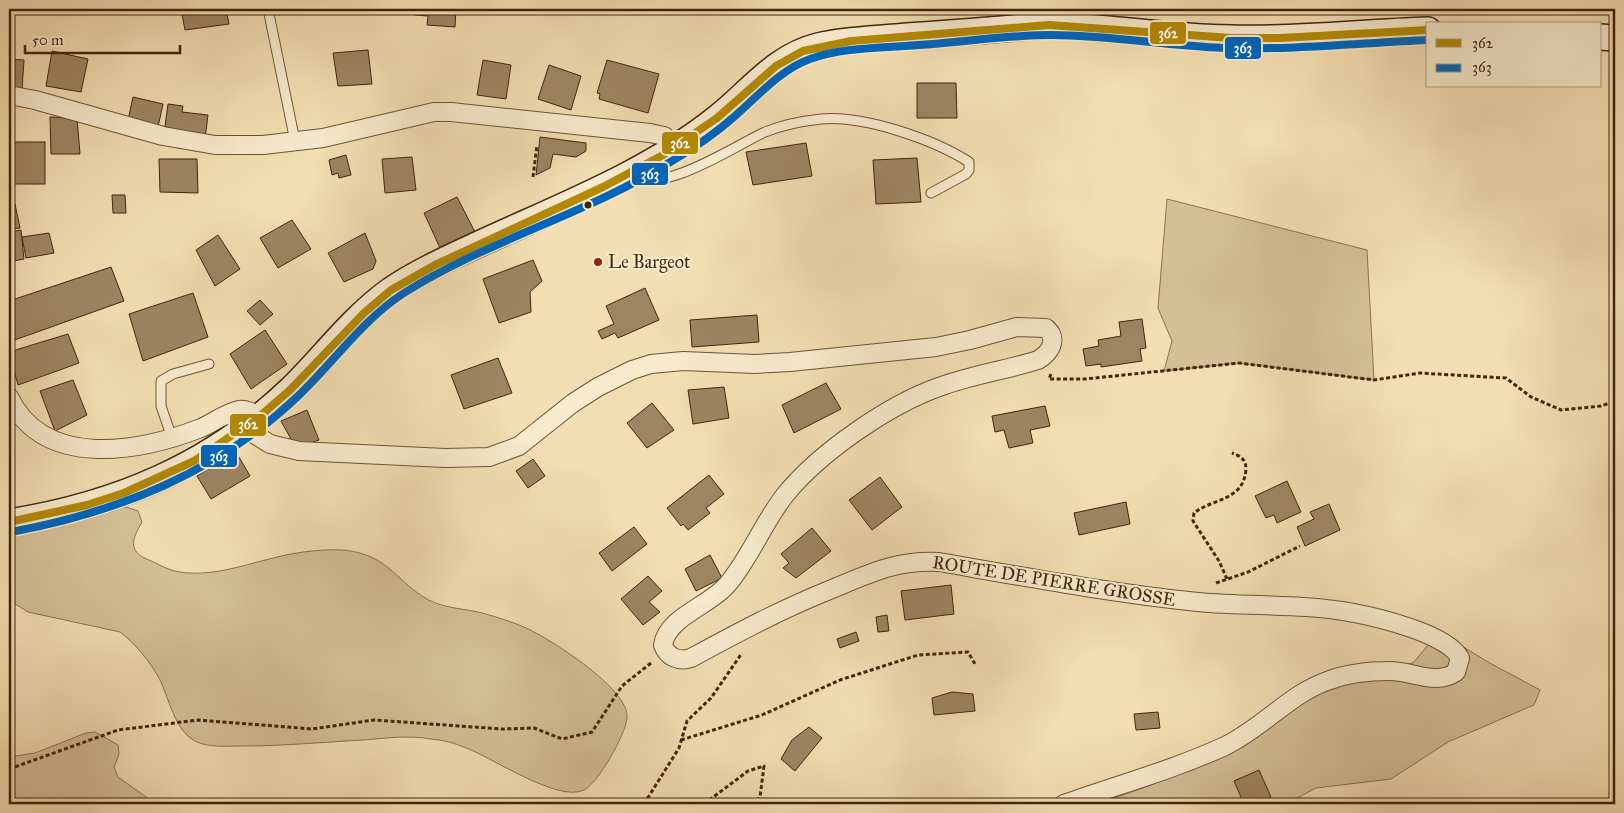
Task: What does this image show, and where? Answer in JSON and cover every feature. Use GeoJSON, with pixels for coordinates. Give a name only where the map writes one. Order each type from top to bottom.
{"type":"FeatureCollection","features":[{"type":"Feature","properties":{"kind":"main road"},"geometry":{"type":"LineString","coordinates":[[9,522],[78,508],[126,493],[185,466],[253,423],[292,388],[351,325],[394,288],[441,262],[631,171],[677,146],[718,117],[781,62],[818,46],[860,40],[1049,25],[1080,26],[1189,37],[1234,38],[1426,30]]}},
{"type":"Feature","properties":{"kind":"main road"},"geometry":{"type":"LineString","coordinates":[[1602,37],[1615,38]]}},
{"type":"Feature","properties":{"kind":"street"},"geometry":{"type":"LineString","coordinates":[[9,95],[35,100],[189,142],[214,145],[263,145],[295,141],[337,134],[413,115],[451,112],[650,133],[664,136],[677,146]]}},
{"type":"Feature","properties":{"kind":"street"},"geometry":{"type":"LineString","coordinates":[[9,398],[21,418],[45,438],[63,444],[92,448],[118,448],[151,444],[199,429],[240,410],[249,411],[253,423],[264,442],[293,450],[480,458],[512,450],[593,390],[632,370],[651,364],[683,361],[755,364],[790,362],[936,347],[1028,326],[1046,328],[1052,336],[1052,343],[1047,354],[1038,360],[949,383],[914,398],[880,417],[827,455],[794,485],[780,502],[738,571],[726,586],[668,630],[663,645],[666,652]]}},
{"type":"Feature","properties":{"kind":"street","name":"ROUTE DE PIERRE GROSSE"},"geometry":{"type":"LineString","coordinates":[[666,652],[676,659],[691,658],[787,607],[876,571],[915,561],[939,562],[1105,590],[1188,601],[1314,608],[1354,613],[1407,626],[1451,648],[1460,658],[1458,667],[1450,676],[1443,678],[1392,671],[1364,672],[1330,679],[1303,691],[1252,729],[1224,746],[1064,804]]}},
{"type":"Feature","properties":{"kind":"lane"},"geometry":{"type":"LineString","coordinates":[[268,9],[295,141]]}},
{"type":"Feature","properties":{"kind":"lane"},"geometry":{"type":"LineString","coordinates":[[631,171],[644,180],[666,180],[768,131],[797,124],[840,118],[864,121],[894,130],[937,146],[969,162],[969,170],[966,174],[931,192]]}},
{"type":"Feature","properties":{"kind":"lane"},"geometry":{"type":"LineString","coordinates":[[172,438],[161,406],[161,380],[209,364]]}},
{"type":"Feature","properties":{"kind":"path"},"geometry":{"type":"LineString","coordinates":[[533,177],[537,145]]}},
{"type":"Feature","properties":{"kind":"path"},"geometry":{"type":"LineString","coordinates":[[1052,343],[1061,348],[1064,354],[1048,379],[1085,379],[1239,363],[1374,380],[1420,373],[1506,378],[1531,397],[1561,410],[1601,406],[1615,401]]}},
{"type":"Feature","properties":{"kind":"path"},"geometry":{"type":"LineString","coordinates":[[1227,579],[1219,561],[1193,521],[1194,513],[1225,500],[1233,495],[1240,486],[1245,476],[1246,466],[1240,456],[1232,453]]}},
{"type":"Feature","properties":{"kind":"path"},"geometry":{"type":"LineString","coordinates":[[1188,601],[1197,590],[1227,579],[1300,546]]}},
{"type":"Feature","properties":{"kind":"path"},"geometry":{"type":"LineString","coordinates":[[644,804],[679,748],[687,721],[711,698],[747,647]]}},
{"type":"Feature","properties":{"kind":"path"},"geometry":{"type":"LineString","coordinates":[[9,770],[118,730],[198,720],[312,729],[374,720],[502,729],[534,728],[562,738],[592,732],[622,686],[666,652]]}},
{"type":"Feature","properties":{"kind":"path"},"geometry":{"type":"LineString","coordinates":[[682,740],[762,715],[840,680],[918,655],[968,652],[975,664]]}},
{"type":"Feature","properties":{"kind":"path"},"geometry":{"type":"LineString","coordinates":[[704,804],[748,772],[764,766],[760,797],[754,804]]}},
{"type":"Feature","properties":{"kind":"shaded area"},"geometry":{"type":"Polygon","coordinates":[[[1167,199],[1367,250],[1374,380],[1239,363],[1164,371],[1172,341],[1158,308],[1167,199]]]}},
{"type":"Feature","properties":{"kind":"shaded area"},"geometry":{"type":"Polygon","coordinates":[[[126,507],[138,511],[142,522],[134,539],[134,548],[137,553],[171,570],[186,573],[216,572],[297,553],[345,550],[374,558],[429,600],[445,606],[486,614],[526,628],[587,666],[616,693],[625,706],[627,718],[617,746],[590,786],[584,790],[572,792],[557,790],[541,784],[473,751],[454,743],[435,739],[398,737],[258,746],[212,746],[195,741],[188,736],[177,721],[159,678],[137,647],[126,636],[120,632],[28,612],[9,600],[9,527],[126,507]]]}},
{"type":"Feature","properties":{"kind":"shaded area"},"geometry":{"type":"Polygon","coordinates":[[[1439,632],[1488,662],[1540,690],[1534,705],[1448,742],[1391,779],[1316,788],[1286,804],[1098,804],[1154,784],[1235,750],[1299,699],[1388,668],[1413,663],[1439,632]]]}},
{"type":"Feature","properties":{"kind":"shaded area"},"geometry":{"type":"Polygon","coordinates":[[[95,732],[118,745],[119,754],[114,767],[118,777],[156,804],[9,804],[9,757],[35,753],[86,733],[95,732]]]}},
{"type":"Feature","properties":{"kind":"building"},"geometry":{"type":"Polygon","coordinates":[[[181,9],[226,9],[229,24],[185,30],[181,9]]]}},
{"type":"Feature","properties":{"kind":"building"},"geometry":{"type":"Polygon","coordinates":[[[415,9],[456,9],[455,27],[427,25],[428,16],[415,15],[415,9]]]}},
{"type":"Feature","properties":{"kind":"building"},"geometry":{"type":"Polygon","coordinates":[[[368,50],[372,84],[338,86],[333,53],[368,50]]]}},
{"type":"Feature","properties":{"kind":"building"},"geometry":{"type":"Polygon","coordinates":[[[52,51],[88,59],[81,92],[46,86],[52,51]]]}},
{"type":"Feature","properties":{"kind":"building"},"geometry":{"type":"Polygon","coordinates":[[[9,59],[24,60],[22,90],[9,89],[9,59]]]}},
{"type":"Feature","properties":{"kind":"building"},"geometry":{"type":"Polygon","coordinates":[[[483,60],[511,65],[506,99],[477,95],[483,60]]]}},
{"type":"Feature","properties":{"kind":"building"},"geometry":{"type":"Polygon","coordinates":[[[607,60],[659,74],[648,113],[599,99],[600,94],[597,93],[607,60]]]}},
{"type":"Feature","properties":{"kind":"building"},"geometry":{"type":"Polygon","coordinates":[[[549,65],[581,76],[571,110],[538,99],[549,65]]]}},
{"type":"Feature","properties":{"kind":"building"},"geometry":{"type":"Polygon","coordinates":[[[917,83],[956,83],[957,118],[917,118],[917,83]]]}},
{"type":"Feature","properties":{"kind":"building"},"geometry":{"type":"Polygon","coordinates":[[[133,97],[163,104],[158,127],[128,120],[133,97]]]}},
{"type":"Feature","properties":{"kind":"building"},"geometry":{"type":"Polygon","coordinates":[[[168,104],[183,106],[182,112],[208,115],[205,139],[164,134],[168,104]]]}},
{"type":"Feature","properties":{"kind":"building"},"geometry":{"type":"Polygon","coordinates":[[[50,117],[77,118],[80,154],[51,154],[50,117]]]}},
{"type":"Feature","properties":{"kind":"building"},"geometry":{"type":"Polygon","coordinates":[[[540,137],[586,143],[586,151],[576,157],[553,154],[550,168],[536,175],[540,137]]]}},
{"type":"Feature","properties":{"kind":"building"},"geometry":{"type":"Polygon","coordinates":[[[9,142],[45,142],[45,184],[9,184],[9,142]]]}},
{"type":"Feature","properties":{"kind":"building"},"geometry":{"type":"Polygon","coordinates":[[[806,143],[812,176],[753,185],[746,152],[806,143]]]}},
{"type":"Feature","properties":{"kind":"building"},"geometry":{"type":"Polygon","coordinates":[[[346,155],[351,175],[339,178],[338,173],[332,175],[329,160],[346,155]]]}},
{"type":"Feature","properties":{"kind":"building"},"geometry":{"type":"Polygon","coordinates":[[[412,157],[416,190],[385,193],[382,159],[412,157]]]}},
{"type":"Feature","properties":{"kind":"building"},"geometry":{"type":"Polygon","coordinates":[[[917,158],[921,202],[876,204],[873,160],[917,158]]]}},
{"type":"Feature","properties":{"kind":"building"},"geometry":{"type":"Polygon","coordinates":[[[159,159],[197,159],[198,193],[160,192],[159,159]]]}},
{"type":"Feature","properties":{"kind":"building"},"geometry":{"type":"Polygon","coordinates":[[[112,195],[125,195],[126,213],[113,213],[112,195]]]}},
{"type":"Feature","properties":{"kind":"building"},"geometry":{"type":"Polygon","coordinates":[[[457,197],[475,232],[440,248],[424,213],[457,197]]]}},
{"type":"Feature","properties":{"kind":"building"},"geometry":{"type":"Polygon","coordinates":[[[15,204],[20,228],[9,229],[9,205],[15,204]]]}},
{"type":"Feature","properties":{"kind":"building"},"geometry":{"type":"Polygon","coordinates":[[[292,220],[311,249],[278,268],[260,238],[292,220]]]}},
{"type":"Feature","properties":{"kind":"building"},"geometry":{"type":"Polygon","coordinates":[[[21,230],[24,259],[9,262],[9,232],[21,230]]]}},
{"type":"Feature","properties":{"kind":"building"},"geometry":{"type":"Polygon","coordinates":[[[49,233],[54,253],[26,258],[22,237],[49,233]]]}},
{"type":"Feature","properties":{"kind":"building"},"geometry":{"type":"Polygon","coordinates":[[[365,233],[376,261],[373,269],[344,282],[328,253],[365,233]]]}},
{"type":"Feature","properties":{"kind":"building"},"geometry":{"type":"Polygon","coordinates":[[[218,235],[240,269],[215,286],[196,250],[218,235]]]}},
{"type":"Feature","properties":{"kind":"building"},"geometry":{"type":"Polygon","coordinates":[[[533,260],[542,281],[530,292],[531,312],[499,323],[483,279],[533,260]]]}},
{"type":"Feature","properties":{"kind":"building"},"geometry":{"type":"Polygon","coordinates":[[[111,267],[124,301],[9,342],[9,301],[111,267]]]}},
{"type":"Feature","properties":{"kind":"building"},"geometry":{"type":"Polygon","coordinates":[[[645,288],[659,320],[618,338],[615,333],[602,339],[598,331],[614,324],[606,306],[645,288]]]}},
{"type":"Feature","properties":{"kind":"building"},"geometry":{"type":"Polygon","coordinates":[[[193,293],[208,337],[143,361],[129,314],[193,293]]]}},
{"type":"Feature","properties":{"kind":"building"},"geometry":{"type":"Polygon","coordinates":[[[260,300],[273,314],[260,325],[247,311],[260,300]]]}},
{"type":"Feature","properties":{"kind":"building"},"geometry":{"type":"Polygon","coordinates":[[[757,315],[759,342],[692,347],[690,320],[757,315]]]}},
{"type":"Feature","properties":{"kind":"building"},"geometry":{"type":"Polygon","coordinates":[[[1142,319],[1146,348],[1140,349],[1142,361],[1101,367],[1101,364],[1086,366],[1083,349],[1099,346],[1098,340],[1121,336],[1119,322],[1142,319]]]}},
{"type":"Feature","properties":{"kind":"building"},"geometry":{"type":"Polygon","coordinates":[[[265,330],[287,364],[251,389],[230,354],[265,330]]]}},
{"type":"Feature","properties":{"kind":"building"},"geometry":{"type":"Polygon","coordinates":[[[68,334],[79,363],[18,385],[9,352],[68,334]]]}},
{"type":"Feature","properties":{"kind":"building"},"geometry":{"type":"Polygon","coordinates":[[[498,358],[512,393],[464,409],[451,375],[498,358]]]}},
{"type":"Feature","properties":{"kind":"building"},"geometry":{"type":"Polygon","coordinates":[[[73,380],[87,415],[55,431],[40,391],[73,380]]]}},
{"type":"Feature","properties":{"kind":"building"},"geometry":{"type":"Polygon","coordinates":[[[826,383],[841,409],[794,433],[782,405],[826,383]]]}},
{"type":"Feature","properties":{"kind":"building"},"geometry":{"type":"Polygon","coordinates":[[[724,387],[729,418],[693,424],[688,390],[724,387]]]}},
{"type":"Feature","properties":{"kind":"building"},"geometry":{"type":"Polygon","coordinates":[[[652,403],[674,430],[647,448],[627,423],[652,403]]]}},
{"type":"Feature","properties":{"kind":"building"},"geometry":{"type":"Polygon","coordinates":[[[1045,406],[1050,426],[1030,430],[1033,443],[1009,448],[1004,430],[995,432],[992,416],[1045,406]]]}},
{"type":"Feature","properties":{"kind":"building"},"geometry":{"type":"Polygon","coordinates":[[[307,410],[319,440],[296,448],[281,421],[307,410]]]}},
{"type":"Feature","properties":{"kind":"building"},"geometry":{"type":"Polygon","coordinates":[[[236,452],[250,476],[211,499],[197,476],[236,452]]]}},
{"type":"Feature","properties":{"kind":"building"},"geometry":{"type":"Polygon","coordinates":[[[533,459],[545,476],[528,488],[516,471],[533,459]]]}},
{"type":"Feature","properties":{"kind":"building"},"geometry":{"type":"Polygon","coordinates":[[[709,475],[724,494],[706,508],[710,513],[688,530],[683,524],[681,526],[667,508],[709,475]]]}},
{"type":"Feature","properties":{"kind":"building"},"geometry":{"type":"Polygon","coordinates":[[[880,477],[902,507],[872,530],[849,500],[880,477]]]}},
{"type":"Feature","properties":{"kind":"building"},"geometry":{"type":"Polygon","coordinates":[[[1287,481],[1301,512],[1277,523],[1274,515],[1266,518],[1255,496],[1287,481]]]}},
{"type":"Feature","properties":{"kind":"building"},"geometry":{"type":"Polygon","coordinates":[[[1126,502],[1130,524],[1079,535],[1074,513],[1126,502]]]}},
{"type":"Feature","properties":{"kind":"building"},"geometry":{"type":"Polygon","coordinates":[[[1329,504],[1340,530],[1305,546],[1297,527],[1314,519],[1310,512],[1329,504]]]}},
{"type":"Feature","properties":{"kind":"building"},"geometry":{"type":"Polygon","coordinates":[[[634,527],[647,544],[612,571],[599,553],[634,527]]]}},
{"type":"Feature","properties":{"kind":"building"},"geometry":{"type":"Polygon","coordinates":[[[812,528],[831,551],[796,578],[783,568],[789,563],[781,554],[812,528]]]}},
{"type":"Feature","properties":{"kind":"building"},"geometry":{"type":"Polygon","coordinates":[[[710,555],[722,578],[696,591],[685,569],[710,555]]]}},
{"type":"Feature","properties":{"kind":"building"},"geometry":{"type":"Polygon","coordinates":[[[648,576],[662,591],[649,602],[660,612],[643,625],[621,599],[648,576]]]}},
{"type":"Feature","properties":{"kind":"building"},"geometry":{"type":"Polygon","coordinates":[[[951,585],[954,614],[905,620],[901,591],[951,585]]]}},
{"type":"Feature","properties":{"kind":"building"},"geometry":{"type":"Polygon","coordinates":[[[887,615],[889,631],[878,632],[876,617],[887,615]]]}},
{"type":"Feature","properties":{"kind":"building"},"geometry":{"type":"Polygon","coordinates":[[[856,632],[859,641],[840,648],[837,639],[856,632]]]}},
{"type":"Feature","properties":{"kind":"building"},"geometry":{"type":"Polygon","coordinates":[[[952,692],[973,694],[975,711],[934,715],[932,698],[952,692]]]}},
{"type":"Feature","properties":{"kind":"building"},"geometry":{"type":"Polygon","coordinates":[[[1158,712],[1160,728],[1136,730],[1134,714],[1158,712]]]}},
{"type":"Feature","properties":{"kind":"building"},"geometry":{"type":"Polygon","coordinates":[[[809,727],[822,738],[795,771],[781,759],[792,740],[809,727]]]}},
{"type":"Feature","properties":{"kind":"building"},"geometry":{"type":"Polygon","coordinates":[[[1259,770],[1271,797],[1255,804],[1244,804],[1234,781],[1259,770]]]}},
{"type":"Feature","properties":{"kind":"transit line","name":"362"},"geometry":{"type":"LineString","coordinates":[[9,522],[87,505],[124,493],[194,461],[259,417],[290,390],[364,313],[391,290],[435,265],[603,187],[663,155],[717,118],[776,66],[803,51],[851,41],[1049,25],[1231,38],[1280,38],[1426,30]]}},
{"type":"Feature","properties":{"kind":"transit line","name":"363"},"geometry":{"type":"LineString","coordinates":[[11,532],[51,524],[127,501],[164,486],[200,468],[266,424],[297,397],[361,329],[404,293],[469,257],[606,197],[640,180],[697,146],[735,116],[779,76],[810,59],[836,52],[863,49],[1035,35],[1073,35],[1224,48],[1300,47],[1426,40]]}},
{"type":"Feature","properties":{"kind":"place","name":"Le Bargeot"},"geometry":{"type":"Point","coordinates":[598,262]}}]}
